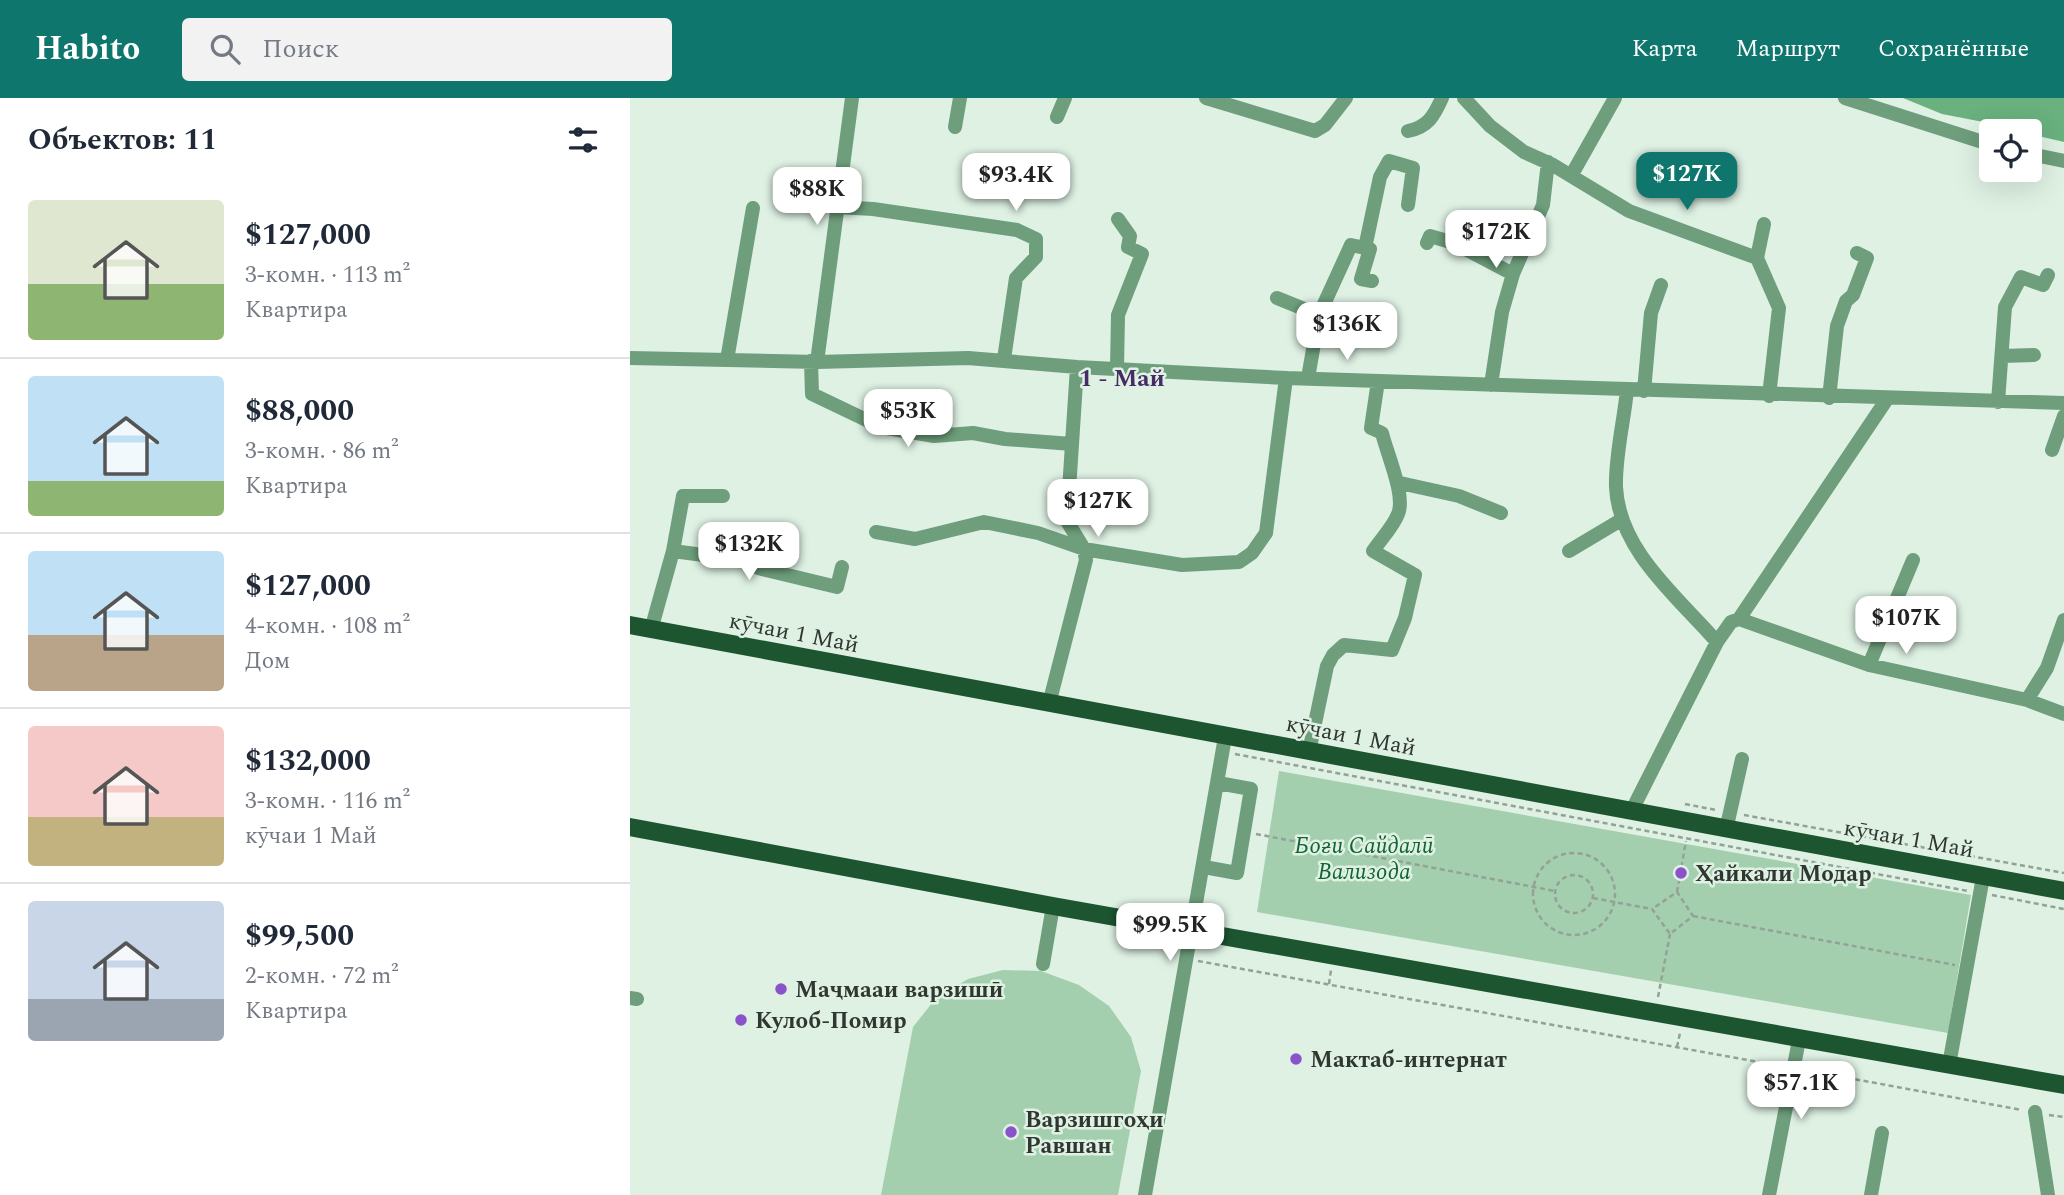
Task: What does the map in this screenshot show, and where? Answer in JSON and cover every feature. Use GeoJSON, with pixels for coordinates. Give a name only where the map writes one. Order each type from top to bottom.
{"type":"FeatureCollection","features":[{"type":"Feature","properties":{"kind":"main road","name":"кӯчаи 1 Май"},"geometry":{"type":"LineString","coordinates":[[639,628],[1049,704],[1224,744],[1309,752],[1631,812],[1688,832],[1726,830],[1982,885],[2064,891]]}},
{"type":"Feature","properties":{"kind":"main road"},"geometry":{"type":"LineString","coordinates":[[630,827],[1053,906],[2064,1085]]}},
{"type":"Feature","properties":{"kind":"street"},"geometry":{"type":"LineString","coordinates":[[852,98],[814,361],[812,394],[881,427],[934,436],[973,433],[1006,439],[1072,444]]}},
{"type":"Feature","properties":{"kind":"street"},"geometry":{"type":"LineString","coordinates":[[955,127],[960,98]]}},
{"type":"Feature","properties":{"kind":"street"},"geometry":{"type":"LineString","coordinates":[[1058,117],[1065,98]]}},
{"type":"Feature","properties":{"kind":"street"},"geometry":{"type":"LineString","coordinates":[[1206,98],[1315,131],[1325,125],[1346,98]]}},
{"type":"Feature","properties":{"kind":"street"},"geometry":{"type":"LineString","coordinates":[[1408,131],[1423,128],[1435,115],[1442,98]]}},
{"type":"Feature","properties":{"kind":"street"},"geometry":{"type":"LineString","coordinates":[[1464,98],[1490,126],[1524,152],[1548,162],[1629,211],[1757,258]]}},
{"type":"Feature","properties":{"kind":"street"},"geometry":{"type":"LineString","coordinates":[[1572,176],[1615,98]]}},
{"type":"Feature","properties":{"kind":"street"},"geometry":{"type":"LineString","coordinates":[[1845,98],[1979,141]]}},
{"type":"Feature","properties":{"kind":"street"},"geometry":{"type":"LineString","coordinates":[[2042,156],[2064,161]]}},
{"type":"Feature","properties":{"kind":"street"},"geometry":{"type":"LineString","coordinates":[[1365,248],[1380,177],[1388,161],[1413,168],[1408,205]]}},
{"type":"Feature","properties":{"kind":"street"},"geometry":{"type":"LineString","coordinates":[[1491,385],[1502,312],[1513,274],[1544,205],[1548,162]]}},
{"type":"Feature","properties":{"kind":"street"},"geometry":{"type":"LineString","coordinates":[[837,207],[873,209],[1017,230],[1036,239],[1036,257],[1016,278],[1004,359]]}},
{"type":"Feature","properties":{"kind":"street"},"geometry":{"type":"LineString","coordinates":[[727,360],[753,208]]}},
{"type":"Feature","properties":{"kind":"street"},"geometry":{"type":"LineString","coordinates":[[1118,219],[1130,236],[1128,247],[1142,254],[1118,315],[1118,368]]}},
{"type":"Feature","properties":{"kind":"street"},"geometry":{"type":"LineString","coordinates":[[1764,224],[1757,258],[1779,307],[1769,396]]}},
{"type":"Feature","properties":{"kind":"street"},"geometry":{"type":"LineString","coordinates":[[1427,243],[1430,236],[1454,243],[1513,274]]}},
{"type":"Feature","properties":{"kind":"street"},"geometry":{"type":"LineString","coordinates":[[1308,379],[1319,315],[1351,245],[1370,249],[1361,279],[1372,281]]}},
{"type":"Feature","properties":{"kind":"street"},"geometry":{"type":"LineString","coordinates":[[1829,398],[1837,326],[1846,301],[1853,295],[1867,258],[1857,253]]}},
{"type":"Feature","properties":{"kind":"street"},"geometry":{"type":"LineString","coordinates":[[1998,402],[2005,307],[2021,277],[2043,285],[2048,275]]}},
{"type":"Feature","properties":{"kind":"street"},"geometry":{"type":"LineString","coordinates":[[1644,391],[1651,313],[1661,285]]}},
{"type":"Feature","properties":{"kind":"street"},"geometry":{"type":"LineString","coordinates":[[1277,299],[1319,315]]}},
{"type":"Feature","properties":{"kind":"street"},"geometry":{"type":"LineString","coordinates":[[2001,356],[2034,355]]}},
{"type":"Feature","properties":{"kind":"street"},"geometry":{"type":"LineString","coordinates":[[630,358],[814,361],[1004,359],[1077,367],[1308,379],[1887,400],[2064,403]]}},
{"type":"Feature","properties":{"kind":"street"},"geometry":{"type":"LineString","coordinates":[[1049,704],[1086,560],[1084,549],[1067,521],[1077,367]]}},
{"type":"Feature","properties":{"kind":"street"},"geometry":{"type":"LineString","coordinates":[[876,532],[915,538],[984,522],[1038,533],[1084,549],[1182,565],[1239,562],[1252,553],[1266,533],[1286,378]]}},
{"type":"Feature","properties":{"kind":"street"},"geometry":{"type":"LineString","coordinates":[[1309,752],[1327,666],[1333,655],[1344,645],[1392,650],[1405,618],[1415,575],[1373,551],[1399,512],[1400,483],[1391,471],[1382,433],[1371,428],[1378,381]]}},
{"type":"Feature","properties":{"kind":"street"},"geometry":{"type":"LineString","coordinates":[[1627,390],[1616,486],[1621,520],[1631,543],[1717,642]]}},
{"type":"Feature","properties":{"kind":"street"},"geometry":{"type":"LineString","coordinates":[[1631,812],[1717,642],[1731,622],[1739,619],[1887,400]]}},
{"type":"Feature","properties":{"kind":"street"},"geometry":{"type":"LineString","coordinates":[[2052,450],[2064,416]]}},
{"type":"Feature","properties":{"kind":"street"},"geometry":{"type":"LineString","coordinates":[[1400,483],[1459,496],[1501,513]]}},
{"type":"Feature","properties":{"kind":"street"},"geometry":{"type":"LineString","coordinates":[[639,628],[673,551],[682,496],[723,496]]}},
{"type":"Feature","properties":{"kind":"street"},"geometry":{"type":"LineString","coordinates":[[1569,551],[1621,520]]}},
{"type":"Feature","properties":{"kind":"street"},"geometry":{"type":"LineString","coordinates":[[673,551],[726,558],[730,553],[752,557],[758,568],[837,587],[842,567]]}},
{"type":"Feature","properties":{"kind":"street"},"geometry":{"type":"LineString","coordinates":[[1869,665],[1913,560]]}},
{"type":"Feature","properties":{"kind":"street"},"geometry":{"type":"LineString","coordinates":[[1739,619],[1869,665],[2027,700],[2064,714]]}},
{"type":"Feature","properties":{"kind":"street"},"geometry":{"type":"LineString","coordinates":[[2027,700],[2047,668],[2064,620]]}},
{"type":"Feature","properties":{"kind":"street"},"geometry":{"type":"LineString","coordinates":[[1145,1195],[1194,931],[1224,744]]}},
{"type":"Feature","properties":{"kind":"street"},"geometry":{"type":"LineString","coordinates":[[1726,830],[1742,759]]}},
{"type":"Feature","properties":{"kind":"street"},"geometry":{"type":"LineString","coordinates":[[1204,867],[1237,873],[1244,832],[1251,789],[1218,783]]}},
{"type":"Feature","properties":{"kind":"street"},"geometry":{"type":"LineString","coordinates":[[1949,1065],[1982,885]]}},
{"type":"Feature","properties":{"kind":"street"},"geometry":{"type":"LineString","coordinates":[[1043,964],[1053,906]]}},
{"type":"Feature","properties":{"kind":"street"},"geometry":{"type":"LineString","coordinates":[[1769,1195],[1799,1040]]}},
{"type":"Feature","properties":{"kind":"street"},"geometry":{"type":"LineString","coordinates":[[2035,1112],[2048,1195]]}},
{"type":"Feature","properties":{"kind":"street"},"geometry":{"type":"LineString","coordinates":[[1871,1195],[1882,1133]]}},
{"type":"Feature","properties":{"kind":"path"},"geometry":{"type":"LineString","coordinates":[[1224,744],[1982,885],[2064,909]]}},
{"type":"Feature","properties":{"kind":"path"},"geometry":{"type":"LineString","coordinates":[[1244,832],[1555,891]]}},
{"type":"Feature","properties":{"kind":"path"},"geometry":{"type":"LineString","coordinates":[[1688,832],[1677,892],[1693,916],[1966,967]]}},
{"type":"Feature","properties":{"kind":"path"},"geometry":{"type":"LineString","coordinates":[[1581,854],[1598,862],[1610,875],[1614,902],[1607,918],[1593,930],[1566,934],[1550,927],[1538,913],[1534,887],[1547,863],[1563,855],[1581,854]]}},
{"type":"Feature","properties":{"kind":"path"},"geometry":{"type":"LineString","coordinates":[[1578,875],[1588,881],[1593,898],[1588,908],[1571,913],[1560,908],[1555,891],[1566,877],[1578,875]]}},
{"type":"Feature","properties":{"kind":"path"},"geometry":{"type":"LineString","coordinates":[[1652,909],[1677,892]]}},
{"type":"Feature","properties":{"kind":"path"},"geometry":{"type":"LineString","coordinates":[[1593,898],[1652,909],[1670,934]]}},
{"type":"Feature","properties":{"kind":"path"},"geometry":{"type":"LineString","coordinates":[[1655,1014],[1670,934],[1693,916]]}},
{"type":"Feature","properties":{"kind":"path"},"geometry":{"type":"LineString","coordinates":[[1188,959],[2064,1117]]}},
{"type":"Feature","properties":{"kind":"green space","name":"Боғи Сайдалӣ Вализода"},"geometry":{"type":"Polygon","coordinates":[[[1279,771],[1971,895],[1948,1033],[1257,912],[1279,771]]]}},
{"type":"Feature","properties":{"kind":"green space"},"geometry":{"type":"Polygon","coordinates":[[[1003,970],[1041,971],[1079,985],[1109,1006],[1131,1037],[1141,1071],[1118,1195],[881,1195],[913,1027],[936,998],[968,979],[1003,970]]]}},
{"type":"Feature","properties":{"kind":"shaded area"},"geometry":{"type":"Polygon","coordinates":[[[1903,98],[2064,98],[2064,142],[2042,137],[2042,119],[1979,119],[1979,121],[1942,114],[1903,98]]]}},
{"type":"Feature","properties":{"kind":"place","name":"Ҳайкали Модар"},"geometry":{"type":"Point","coordinates":[1681,873]}},
{"type":"Feature","properties":{"kind":"place","name":"Маҷмааи варзишӣ"},"geometry":{"type":"Point","coordinates":[781,989]}},
{"type":"Feature","properties":{"kind":"place","name":"Кулоб-Помир"},"geometry":{"type":"Point","coordinates":[741,1020]}},
{"type":"Feature","properties":{"kind":"place","name":"Мактаб-интернат"},"geometry":{"type":"Point","coordinates":[1296,1059]}},
{"type":"Feature","properties":{"kind":"place","name":"Варзишгоҳи Равшан"},"geometry":{"type":"Point","coordinates":[1011,1132]}},
{"type":"Feature","properties":{"kind":"district","name":"1 - Май"},"geometry":{"type":"Point","coordinates":[1122,378]}}]}
